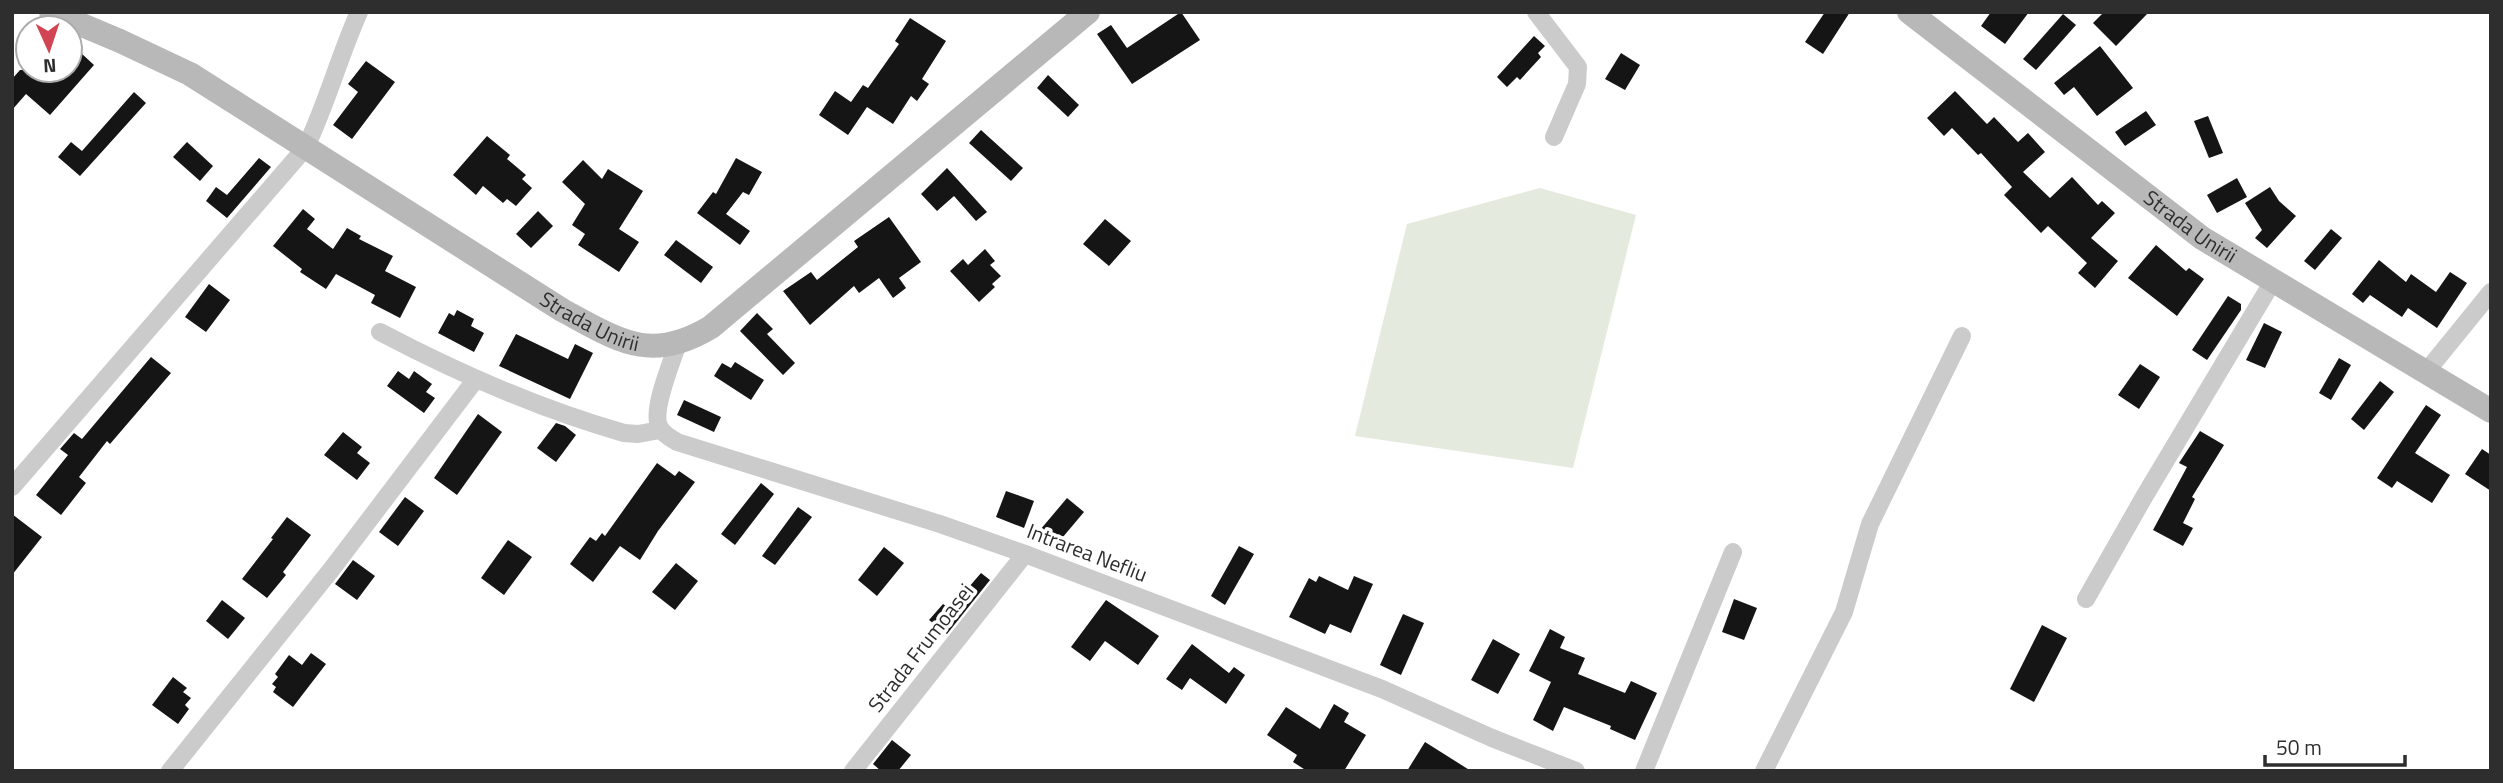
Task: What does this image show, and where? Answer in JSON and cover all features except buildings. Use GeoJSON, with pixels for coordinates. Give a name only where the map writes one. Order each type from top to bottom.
{"type":"FeatureCollection","features":[{"type":"Feature","properties":{"kind":"main road","name":"Strada Unirii"},"geometry":{"type":"LineString","coordinates":[[51,12],[120,40],[190,74],[562,310],[614,338],[650,346],[678,343],[701,333],[726,315],[1088,12]]}},
{"type":"Feature","properties":{"kind":"main road","name":"Strada Unirii"},"geometry":{"type":"LineString","coordinates":[[1909,12],[2202,238],[2491,411]]}},
{"type":"Feature","properties":{"kind":"street"},"geometry":{"type":"LineString","coordinates":[[12,487],[306,147],[324,109],[341,52],[359,12]]}},
{"type":"Feature","properties":{"kind":"street"},"geometry":{"type":"LineString","coordinates":[[1536,12],[1578,67],[1577,84],[1554,137]]}},
{"type":"Feature","properties":{"kind":"street"},"geometry":{"type":"LineString","coordinates":[[2086,599],[2273,281]]}},
{"type":"Feature","properties":{"kind":"street"},"geometry":{"type":"LineString","coordinates":[[2426,372],[2491,292]]}},
{"type":"Feature","properties":{"kind":"street"},"geometry":{"type":"LineString","coordinates":[[380,332],[476,379],[546,407],[624,433],[638,434],[660,430],[657,411],[678,343]]}},
{"type":"Feature","properties":{"kind":"street"},"geometry":{"type":"LineString","coordinates":[[1764,771],[1844,612],[1870,524],[1962,336]]}},
{"type":"Feature","properties":{"kind":"street"},"geometry":{"type":"LineString","coordinates":[[170,771],[331,570],[476,379]]}},
{"type":"Feature","properties":{"kind":"street","name":"Intrarea Nefliu"},"geometry":{"type":"LineString","coordinates":[[660,430],[677,442],[940,524],[1025,554],[1382,689],[1492,738],[1576,771]]}},
{"type":"Feature","properties":{"kind":"street"},"geometry":{"type":"LineString","coordinates":[[1644,771],[1733,552]]}},
{"type":"Feature","properties":{"kind":"street","name":"Strada Frumoasei"},"geometry":{"type":"LineString","coordinates":[[853,771],[1025,554]]}},
{"type":"Feature","properties":{"kind":"shaded area"},"geometry":{"type":"Polygon","coordinates":[[[1540,188],[1636,215],[1573,468],[1355,436],[1407,224],[1540,188]]]}}]}
